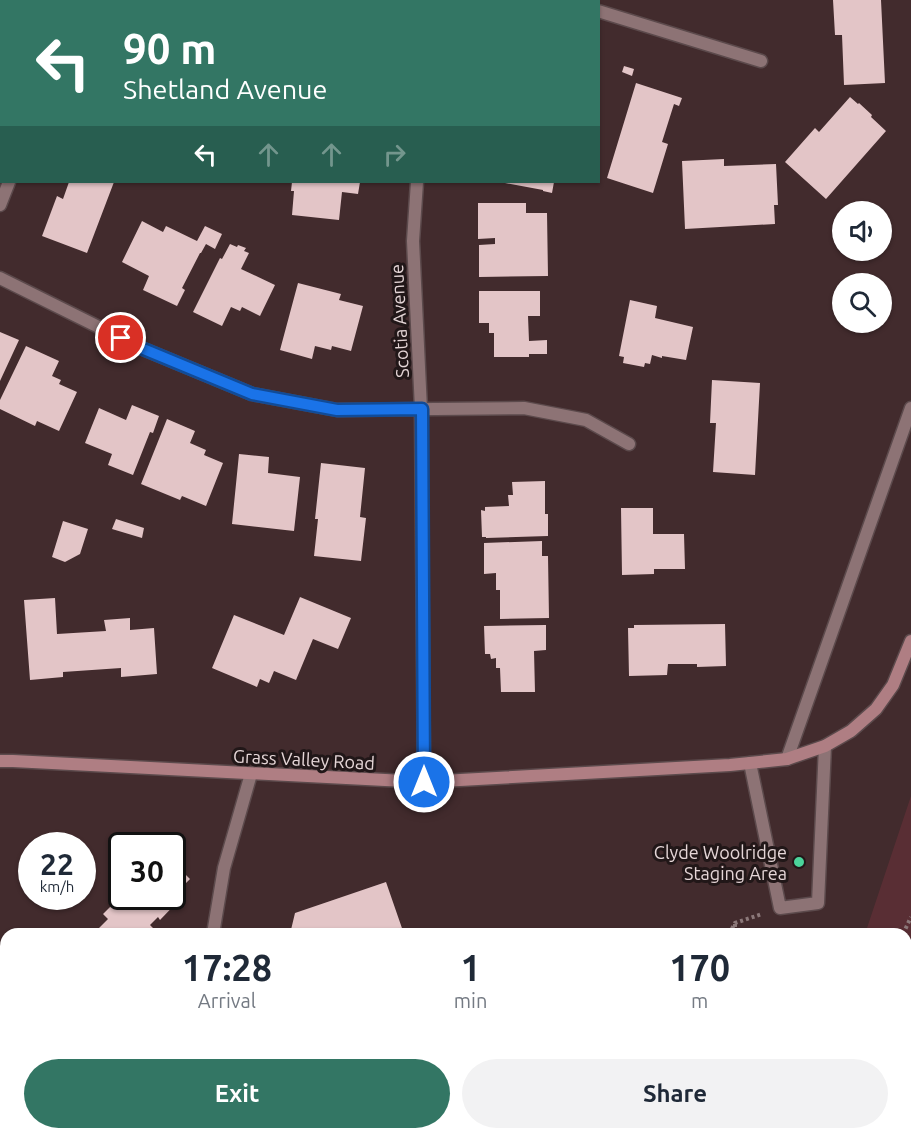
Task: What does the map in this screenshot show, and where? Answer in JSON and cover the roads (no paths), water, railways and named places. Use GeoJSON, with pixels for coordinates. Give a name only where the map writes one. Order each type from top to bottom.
{"type":"FeatureCollection","features":[{"type":"Feature","properties":{"kind":"main road","name":"Grass Valley Road"},"geometry":{"type":"LineString","coordinates":[[0,761],[424,782],[787,759],[825,746],[851,731],[876,709],[893,685],[911,640]]}},
{"type":"Feature","properties":{"kind":"street"},"geometry":{"type":"LineString","coordinates":[[600,12],[761,61]]}},
{"type":"Feature","properties":{"kind":"street"},"geometry":{"type":"LineString","coordinates":[[0,205],[9,183]]}},
{"type":"Feature","properties":{"kind":"street","name":"Scotia Avenue"},"geometry":{"type":"LineString","coordinates":[[417,183],[412,241],[422,409],[424,782]]}},
{"type":"Feature","properties":{"kind":"street"},"geometry":{"type":"LineString","coordinates":[[0,278],[141,348],[252,394],[337,410],[524,408],[586,420],[629,444]]}},
{"type":"Feature","properties":{"kind":"street"},"geometry":{"type":"LineString","coordinates":[[787,759],[911,408]]}},
{"type":"Feature","properties":{"kind":"street"},"geometry":{"type":"LineString","coordinates":[[750,763],[780,908],[818,903],[825,746]]}},
{"type":"Feature","properties":{"kind":"street"},"geometry":{"type":"LineString","coordinates":[[214,928],[224,868],[251,774]]}},
{"type":"Feature","properties":{"kind":"place","name":"Clyde Woolridge Staging Area"},"geometry":{"type":"Point","coordinates":[799,862]}}]}
